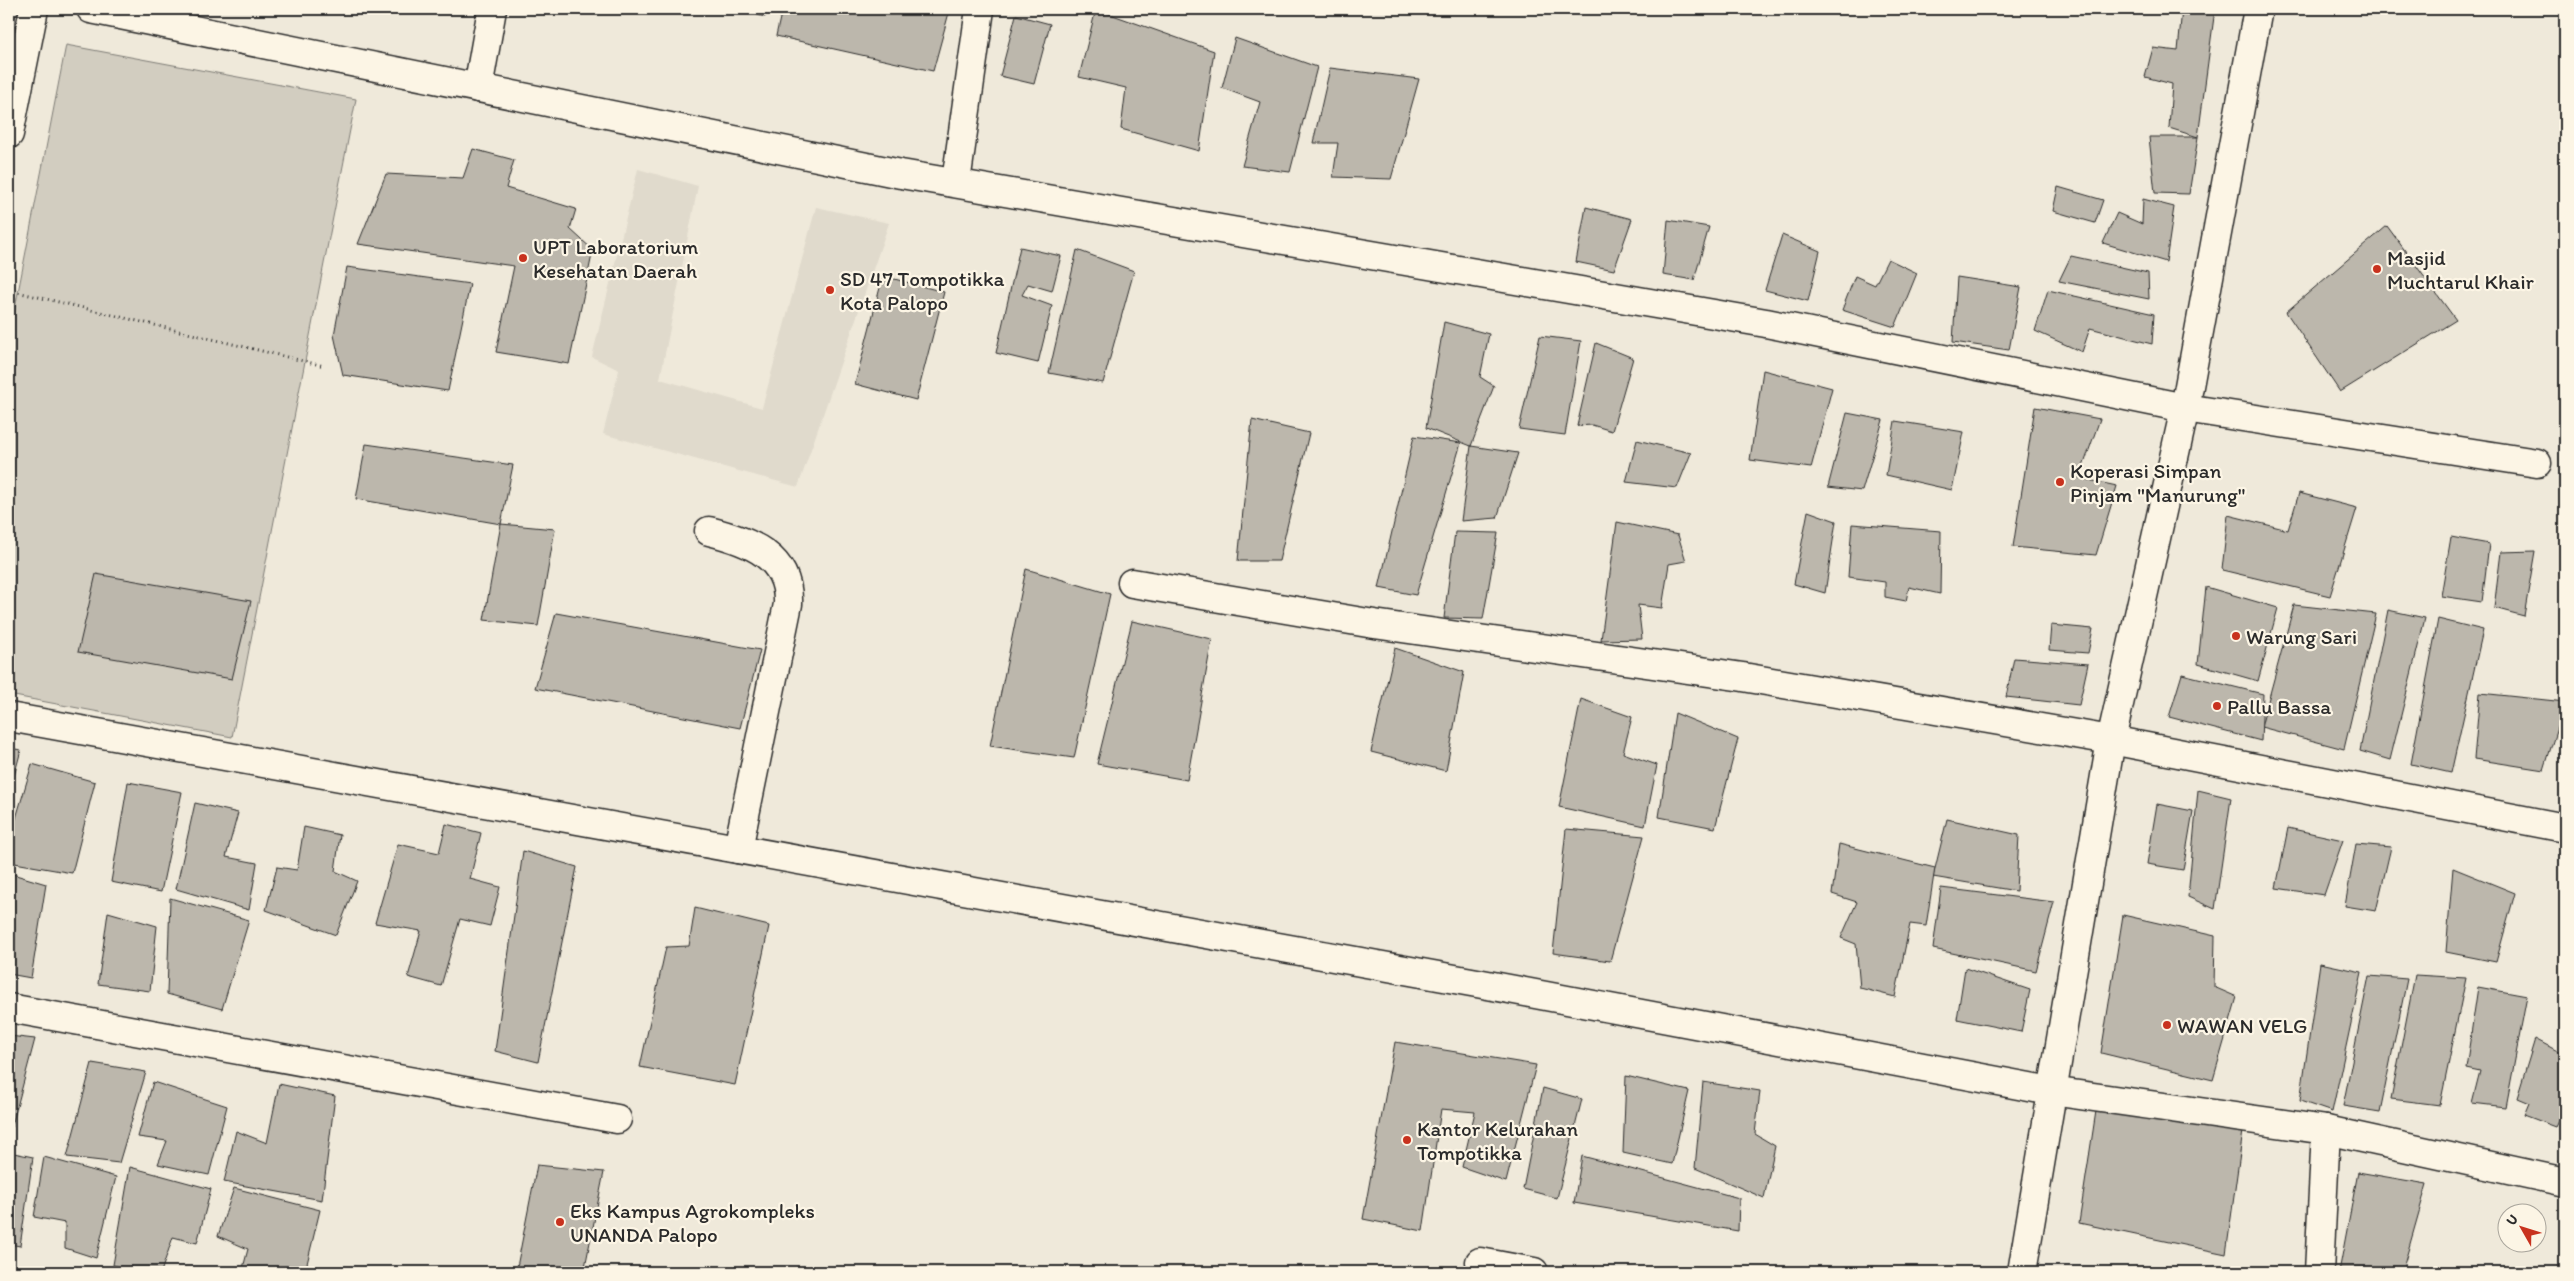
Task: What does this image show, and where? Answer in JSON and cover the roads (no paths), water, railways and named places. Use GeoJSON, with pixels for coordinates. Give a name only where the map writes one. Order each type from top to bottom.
{"type":"FeatureCollection","features":[{"type":"Feature","properties":{"kind":"street"},"geometry":{"type":"LineString","coordinates":[[9,134],[34,9]]}},
{"type":"Feature","properties":{"kind":"street"},"geometry":{"type":"LineString","coordinates":[[91,9],[901,174],[956,182],[1766,324],[2185,408],[2537,463]]}},
{"type":"Feature","properties":{"kind":"street"},"geometry":{"type":"LineString","coordinates":[[478,88],[492,9]]}},
{"type":"Feature","properties":{"kind":"street"},"geometry":{"type":"LineString","coordinates":[[956,182],[980,9]]}},
{"type":"Feature","properties":{"kind":"street"},"geometry":{"type":"LineString","coordinates":[[2022,1272],[2111,740],[2185,408],[2258,9]]}},
{"type":"Feature","properties":{"kind":"street"},"geometry":{"type":"LineString","coordinates":[[709,531],[733,538],[774,560],[783,574],[789,591],[788,604],[738,849]]}},
{"type":"Feature","properties":{"kind":"street"},"geometry":{"type":"LineString","coordinates":[[1132,583],[1374,624],[1743,677],[2111,740],[2565,828]]}},
{"type":"Feature","properties":{"kind":"street"},"geometry":{"type":"LineString","coordinates":[[9,717],[1477,983],[2051,1091],[2326,1130],[2565,1182]]}},
{"type":"Feature","properties":{"kind":"street"},"geometry":{"type":"LineString","coordinates":[[9,1008],[618,1119]]}},
{"type":"Feature","properties":{"kind":"street"},"geometry":{"type":"LineString","coordinates":[[2318,1272],[2326,1130]]}},
{"type":"Feature","properties":{"kind":"street"},"geometry":{"type":"LineString","coordinates":[[1480,1262],[1534,1272]]}},
{"type":"Feature","properties":{"kind":"place","name":"UPT Laboratorium Kesehatan Daerah"},"geometry":{"type":"Point","coordinates":[523,258]}},
{"type":"Feature","properties":{"kind":"place","name":"Masjid Muchtarul Khair"},"geometry":{"type":"Point","coordinates":[2377,269]}},
{"type":"Feature","properties":{"kind":"place","name":"SD 47 Tompotikka Kota Palopo"},"geometry":{"type":"Point","coordinates":[830,290]}},
{"type":"Feature","properties":{"kind":"place","name":"Koperasi Simpan Pinjam \"Manurung\""},"geometry":{"type":"Point","coordinates":[2060,482]}},
{"type":"Feature","properties":{"kind":"place","name":"Warung Sari"},"geometry":{"type":"Point","coordinates":[2236,636]}},
{"type":"Feature","properties":{"kind":"place","name":"Pallu Bassa"},"geometry":{"type":"Point","coordinates":[2217,706]}},
{"type":"Feature","properties":{"kind":"place","name":"WAWAN VELG"},"geometry":{"type":"Point","coordinates":[2167,1025]}},
{"type":"Feature","properties":{"kind":"place","name":"Kantor Kelurahan Tompotikka"},"geometry":{"type":"Point","coordinates":[1407,1140]}},
{"type":"Feature","properties":{"kind":"place","name":"Eks Kampus Agrokompleks UNANDA Palopo"},"geometry":{"type":"Point","coordinates":[560,1222]}}]}
